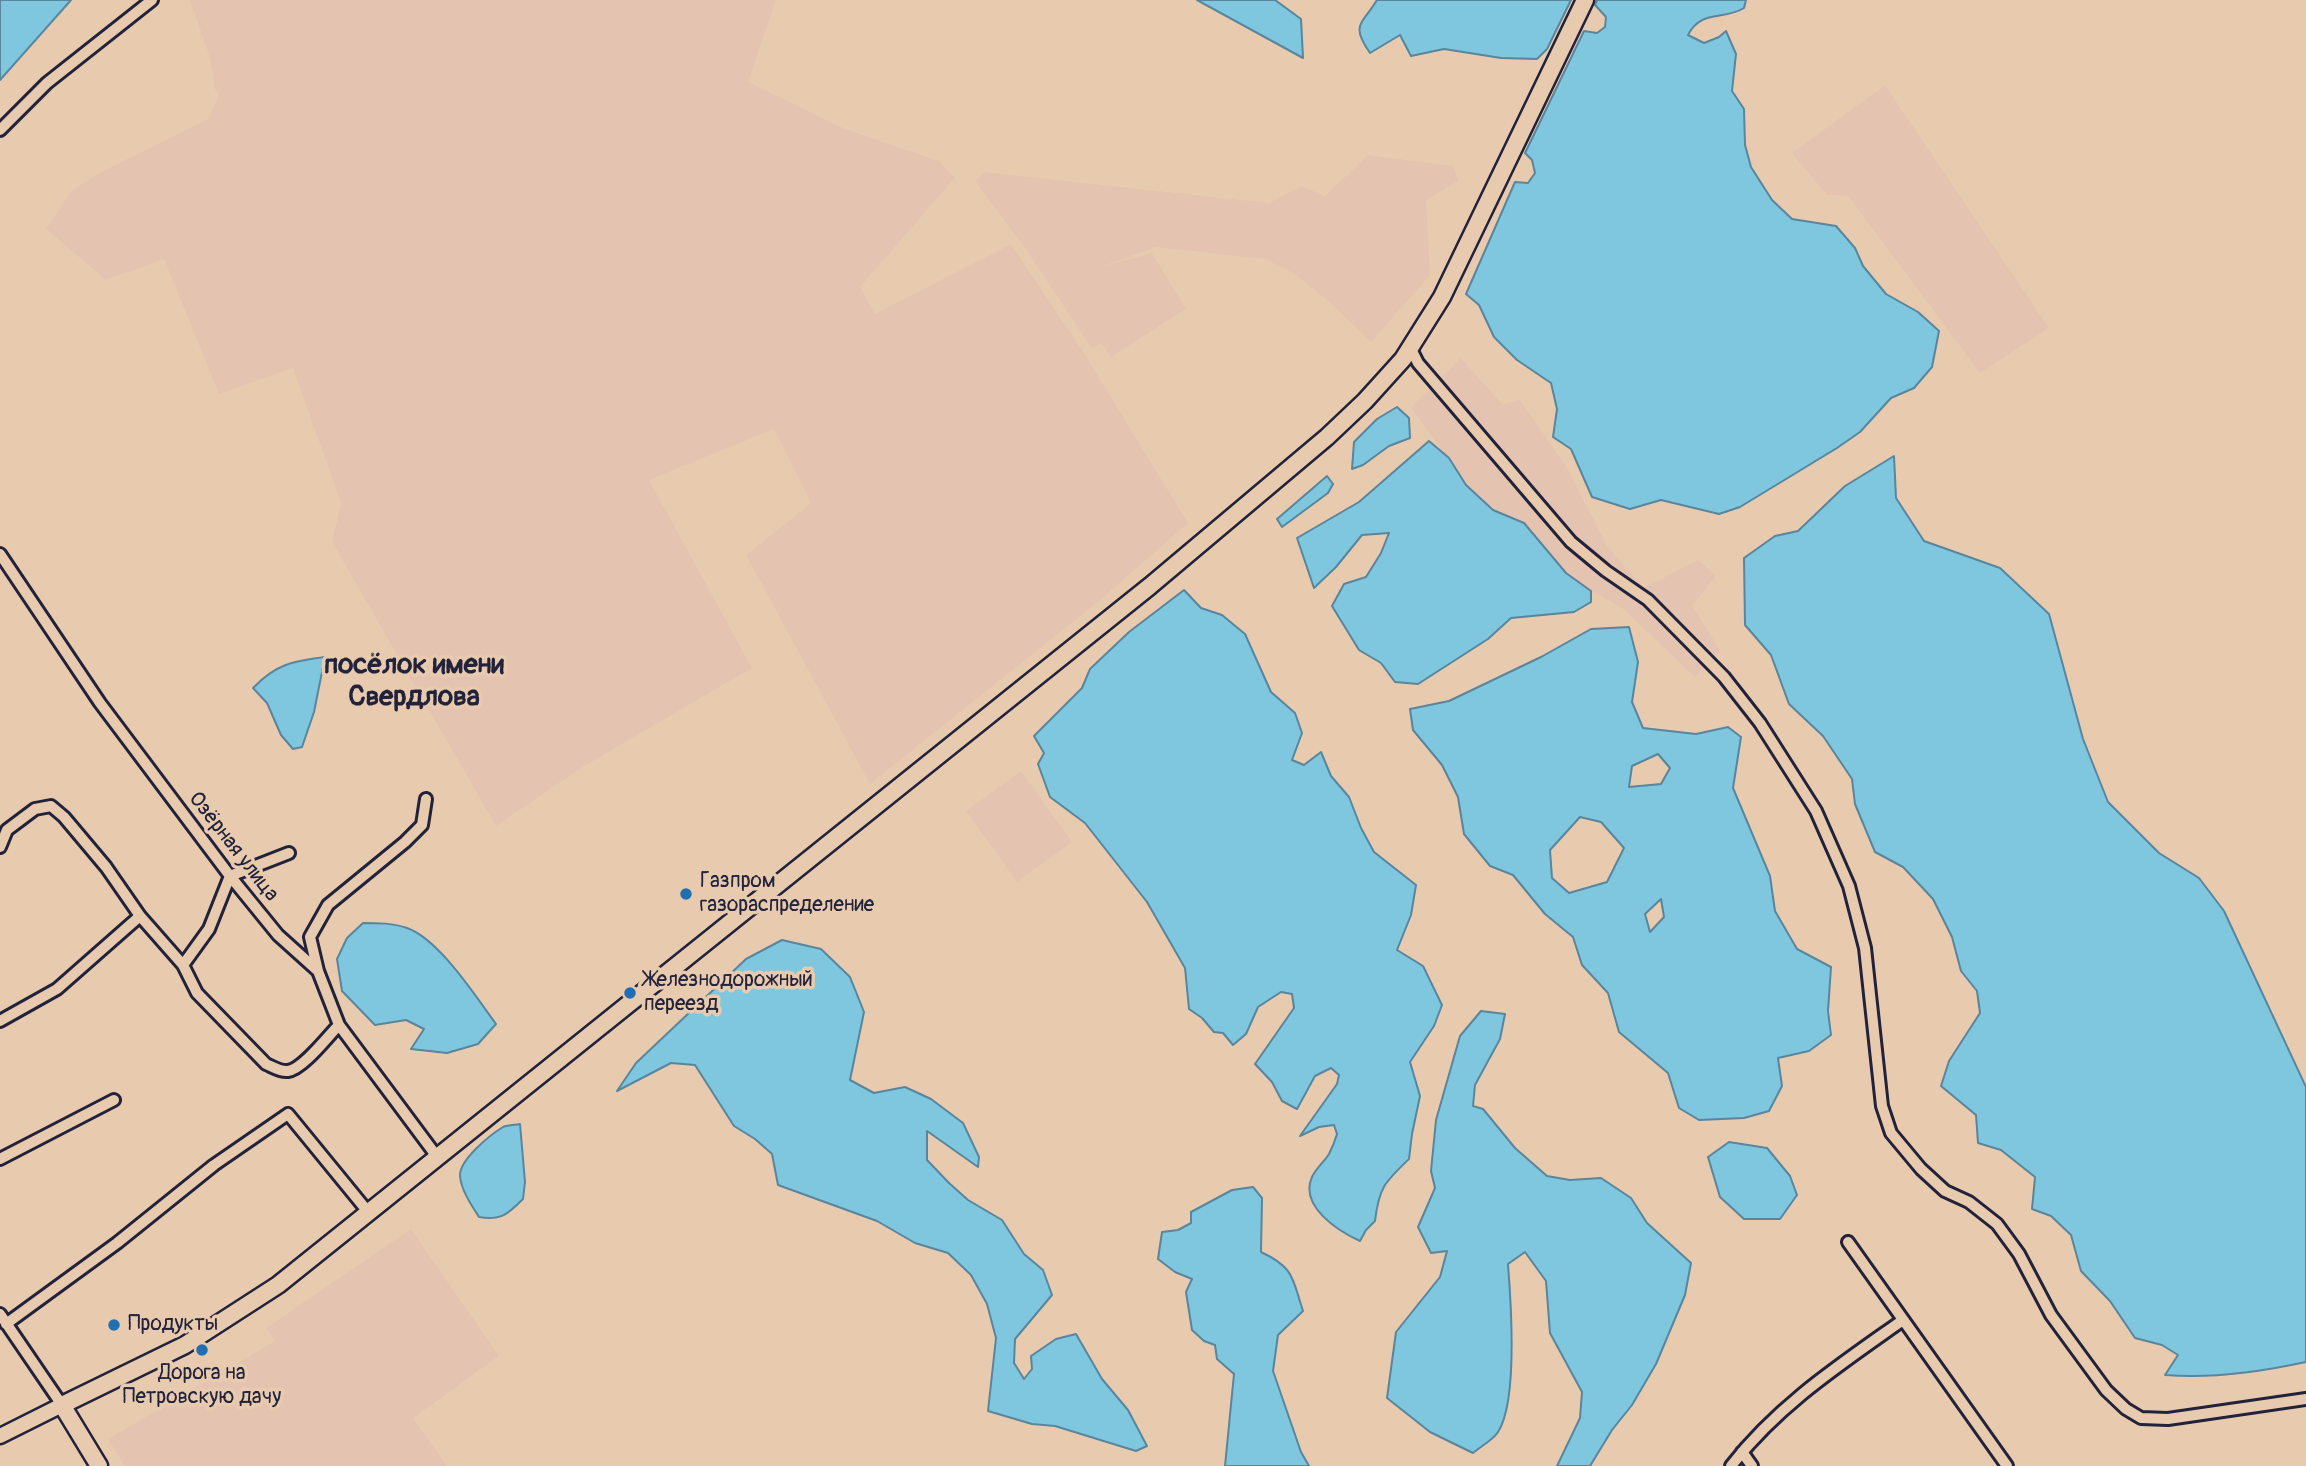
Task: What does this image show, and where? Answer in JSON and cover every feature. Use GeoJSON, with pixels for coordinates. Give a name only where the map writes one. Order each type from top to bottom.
{"type":"FeatureCollection","features":[{"type":"Feature","properties":{"kind":"main road"},"geometry":{"type":"LineString","coordinates":[[99,1466],[62,1405],[172,1352],[248,1306],[438,1158],[1207,540],[1337,428],[1411,349],[1442,297],[1585,0]]}},
{"type":"Feature","properties":{"kind":"street"},"geometry":{"type":"LineString","coordinates":[[0,130],[47,83],[152,0]]}},
{"type":"Feature","properties":{"kind":"street"},"geometry":{"type":"LineString","coordinates":[[1411,349],[1418,363],[1571,542],[1606,571],[1648,600],[1724,677],[1760,723],[1816,811],[1849,886],[1865,948],[1882,1106],[1891,1133],[1921,1169],[1944,1191],[1969,1202],[1997,1224],[2019,1254],[2051,1315],[2106,1390],[2126,1409],[2141,1418],[2168,1419],[2306,1399]]}},
{"type":"Feature","properties":{"kind":"street","name":"Озёрная улица"},"geometry":{"type":"LineString","coordinates":[[0,554],[100,703],[230,876],[278,935],[318,971],[339,1025],[438,1158]]}},
{"type":"Feature","properties":{"kind":"street"},"geometry":{"type":"LineString","coordinates":[[318,971],[310,937],[328,905],[422,825],[426,799]]}},
{"type":"Feature","properties":{"kind":"street"},"geometry":{"type":"LineString","coordinates":[[0,847],[7,830],[35,809],[51,806],[64,817],[106,867],[140,916],[183,965],[197,993],[266,1064],[278,1070],[289,1071],[299,1066],[339,1025]]}},
{"type":"Feature","properties":{"kind":"street"},"geometry":{"type":"LineString","coordinates":[[183,965],[209,929],[230,876],[289,853]]}},
{"type":"Feature","properties":{"kind":"street"},"geometry":{"type":"LineString","coordinates":[[0,1021],[57,989],[140,916]]}},
{"type":"Feature","properties":{"kind":"street"},"geometry":{"type":"LineString","coordinates":[[0,1159],[114,1100]]}},
{"type":"Feature","properties":{"kind":"street"},"geometry":{"type":"LineString","coordinates":[[0,1436],[62,1405],[3,1319],[117,1243],[214,1165],[288,1114],[369,1213]]}},
{"type":"Feature","properties":{"kind":"street"},"geometry":{"type":"LineString","coordinates":[[1848,1242],[2007,1466]]}},
{"type":"Feature","properties":{"kind":"street"},"geometry":{"type":"LineString","coordinates":[[1731,1466],[1770,1422],[1811,1385],[1903,1320]]}},
{"type":"Feature","properties":{"kind":"street"},"geometry":{"type":"LineString","coordinates":[[1742,1452],[1752,1466]]}},
{"type":"Feature","properties":{"kind":"shaded area"},"geometry":{"type":"Polygon","coordinates":[[[190,0],[776,0],[748,82],[843,128],[939,161],[955,178],[860,287],[875,314],[1011,244],[1082,350],[1188,523],[1098,602],[870,784],[746,555],[811,503],[774,429],[649,480],[752,668],[581,768],[496,826],[332,542],[341,503],[293,368],[219,394],[164,259],[106,280],[46,229],[72,190],[103,171],[208,119],[219,96],[215,89],[210,58],[190,0]]]}},
{"type":"Feature","properties":{"kind":"shaded area"},"geometry":{"type":"Polygon","coordinates":[[[1885,85],[2049,328],[1980,373],[1848,196],[1827,195],[1792,153],[1885,85]]]}},
{"type":"Feature","properties":{"kind":"shaded area"},"geometry":{"type":"Polygon","coordinates":[[[1368,155],[1454,166],[1458,181],[1426,200],[1430,275],[1371,342],[1327,300],[1293,273],[1265,259],[1156,247],[1098,268],[1152,253],[1186,309],[1111,357],[1101,343],[1092,349],[1025,248],[975,181],[984,172],[1269,203],[1302,186],[1325,196],[1368,155]]]}},
{"type":"Feature","properties":{"kind":"shaded area"},"geometry":{"type":"Polygon","coordinates":[[[1461,358],[1502,404],[1520,400],[1568,469],[1607,546],[1643,588],[1698,560],[1716,576],[1692,606],[1721,651],[1695,677],[1621,607],[1591,591],[1566,573],[1524,523],[1493,510],[1466,485],[1411,407],[1461,358]]]}},
{"type":"Feature","properties":{"kind":"shaded area"},"geometry":{"type":"Polygon","coordinates":[[[1021,771],[1072,842],[1017,882],[966,811],[1021,771]]]}},
{"type":"Feature","properties":{"kind":"shaded area"},"geometry":{"type":"Polygon","coordinates":[[[411,1229],[499,1356],[413,1418],[447,1466],[125,1466],[108,1439],[275,1341],[266,1328],[411,1229]]]}},
{"type":"Feature","properties":{"kind":"water"},"geometry":{"type":"Polygon","coordinates":[[[0,0],[71,0],[0,80],[0,0]]]}},
{"type":"Feature","properties":{"kind":"water"},"geometry":{"type":"Polygon","coordinates":[[[1197,0],[1275,0],[1301,19],[1303,58],[1197,0]]]}},
{"type":"Feature","properties":{"kind":"water"},"geometry":{"type":"Polygon","coordinates":[[[1377,0],[1571,0],[1547,49],[1537,59],[1501,58],[1444,49],[1411,56],[1400,35],[1370,53],[1359,30],[1377,0]]]}},
{"type":"Feature","properties":{"kind":"water"},"geometry":{"type":"Polygon","coordinates":[[[1597,0],[1746,0],[1744,8],[1706,18],[1693,27],[1688,35],[1704,43],[1726,31],[1736,54],[1732,91],[1744,109],[1745,145],[1751,167],[1772,200],[1792,219],[1836,226],[1855,248],[1863,266],[1886,294],[1918,312],[1939,331],[1932,367],[1914,388],[1891,398],[1860,432],[1837,448],[1740,507],[1719,514],[1661,500],[1630,509],[1592,497],[1571,449],[1553,437],[1557,409],[1551,383],[1517,360],[1494,337],[1479,305],[1466,294],[1515,182],[1528,183],[1535,173],[1532,160],[1525,153],[1584,31],[1597,33],[1605,27],[1606,17],[1595,5],[1597,0]]]}},
{"type":"Feature","properties":{"kind":"water"},"geometry":{"type":"Polygon","coordinates":[[[1397,407],[1409,418],[1410,438],[1389,446],[1363,465],[1352,469],[1354,442],[1377,419],[1397,407]]]}},
{"type":"Feature","properties":{"kind":"water"},"geometry":{"type":"Polygon","coordinates":[[[1429,441],[1449,458],[1466,485],[1493,510],[1524,523],[1566,573],[1591,591],[1591,602],[1574,612],[1511,618],[1488,639],[1418,684],[1395,682],[1381,663],[1359,650],[1332,606],[1344,584],[1366,577],[1381,553],[1389,533],[1362,535],[1336,567],[1314,588],[1297,538],[1359,502],[1429,441]]]}},
{"type":"Feature","properties":{"kind":"water"},"geometry":{"type":"Polygon","coordinates":[[[1894,456],[1896,498],[1924,541],[2000,568],[2049,614],[2083,739],[2108,802],[2159,853],[2199,878],[2224,911],[2306,1087],[2306,1362],[2236,1374],[2165,1375],[2178,1355],[2162,1345],[2135,1338],[2110,1301],[2081,1271],[2071,1235],[2051,1216],[2032,1209],[2035,1177],[2001,1150],[1978,1143],[1976,1115],[1941,1086],[1949,1061],[1980,1013],[1977,991],[1961,971],[1952,937],[1933,899],[1903,867],[1875,852],[1855,804],[1852,779],[1823,736],[1789,704],[1771,655],[1745,625],[1744,558],[1775,536],[1798,531],[1845,486],[1894,456]]]}},
{"type":"Feature","properties":{"kind":"water"},"geometry":{"type":"Polygon","coordinates":[[[1327,476],[1333,484],[1328,493],[1282,527],[1277,519],[1327,476]]]}},
{"type":"Feature","properties":{"kind":"water"},"geometry":{"type":"Polygon","coordinates":[[[1184,590],[1201,608],[1222,615],[1245,634],[1271,692],[1295,713],[1302,733],[1292,760],[1304,765],[1321,752],[1331,776],[1349,797],[1374,852],[1416,885],[1411,915],[1397,950],[1423,966],[1442,1005],[1434,1026],[1410,1062],[1420,1096],[1409,1159],[1384,1186],[1375,1221],[1360,1241],[1332,1224],[1311,1198],[1309,1188],[1312,1177],[1329,1154],[1337,1134],[1334,1125],[1319,1127],[1300,1136],[1337,1084],[1339,1075],[1331,1068],[1315,1076],[1297,1109],[1282,1101],[1272,1082],[1255,1064],[1294,1008],[1292,994],[1281,992],[1258,1007],[1246,1034],[1233,1045],[1223,1033],[1214,1032],[1202,1018],[1189,1009],[1185,968],[1147,902],[1085,823],[1050,797],[1038,764],[1044,753],[1034,736],[1082,688],[1090,669],[1129,632],[1184,590]]]}},
{"type":"Feature","properties":{"kind":"water"},"geometry":{"type":"Polygon","coordinates":[[[1629,627],[1638,662],[1632,702],[1643,728],[1696,734],[1728,727],[1741,737],[1733,788],[1770,876],[1775,911],[1797,949],[1831,967],[1828,1011],[1831,1035],[1809,1051],[1778,1058],[1782,1086],[1769,1111],[1744,1118],[1699,1120],[1679,1108],[1668,1073],[1619,1032],[1608,993],[1582,965],[1573,937],[1545,914],[1513,875],[1490,866],[1464,834],[1458,797],[1442,765],[1413,730],[1410,709],[1449,701],[1541,657],[1591,629],[1629,627]],[[1658,754],[1632,766],[1629,787],[1661,784],[1670,768],[1658,754]],[[1580,817],[1550,850],[1552,878],[1569,893],[1607,882],[1624,848],[1601,822],[1580,817]],[[1661,899],[1645,914],[1650,932],[1664,917],[1661,899]]]}},
{"type":"Feature","properties":{"kind":"water"},"geometry":{"type":"Polygon","coordinates":[[[325,657],[314,712],[302,747],[293,749],[281,735],[267,703],[253,688],[269,674],[286,665],[325,657]]]}},
{"type":"Feature","properties":{"kind":"water"},"geometry":{"type":"Polygon","coordinates":[[[363,923],[396,925],[419,934],[456,970],[496,1024],[478,1044],[447,1053],[411,1049],[424,1029],[406,1020],[375,1025],[342,991],[337,959],[347,938],[363,923]]]}},
{"type":"Feature","properties":{"kind":"water"},"geometry":{"type":"Polygon","coordinates":[[[782,940],[821,949],[850,977],[864,1012],[850,1080],[874,1093],[905,1087],[931,1099],[963,1123],[979,1157],[978,1167],[927,1131],[927,1160],[968,1200],[1002,1220],[1024,1254],[1043,1270],[1052,1295],[1015,1339],[1014,1363],[1024,1379],[1032,1369],[1031,1356],[1056,1339],[1076,1334],[1102,1379],[1128,1410],[1147,1446],[1136,1451],[1055,1426],[1032,1424],[988,1411],[996,1338],[987,1304],[971,1275],[948,1253],[915,1243],[877,1221],[778,1185],[772,1154],[734,1126],[695,1065],[671,1063],[617,1091],[636,1063],[746,959],[782,940]]]}},
{"type":"Feature","properties":{"kind":"water"},"geometry":{"type":"Polygon","coordinates":[[[1481,1011],[1505,1014],[1500,1039],[1475,1085],[1473,1106],[1483,1109],[1515,1148],[1547,1176],[1570,1180],[1601,1178],[1631,1198],[1647,1223],[1691,1263],[1685,1295],[1656,1364],[1632,1405],[1612,1430],[1590,1466],[1557,1466],[1580,1418],[1582,1392],[1550,1333],[1546,1281],[1525,1252],[1508,1264],[1511,1375],[1504,1417],[1496,1435],[1473,1453],[1430,1432],[1387,1398],[1396,1332],[1440,1277],[1447,1251],[1431,1253],[1418,1227],[1435,1188],[1431,1171],[1436,1120],[1460,1036],[1481,1011]]]}},
{"type":"Feature","properties":{"kind":"water"},"geometry":{"type":"Polygon","coordinates":[[[520,1124],[525,1182],[523,1199],[504,1215],[493,1218],[479,1217],[462,1187],[460,1176],[464,1163],[476,1148],[503,1127],[520,1124]]]}},
{"type":"Feature","properties":{"kind":"water"},"geometry":{"type":"Polygon","coordinates":[[[1729,1142],[1767,1148],[1790,1176],[1797,1195],[1780,1219],[1744,1219],[1720,1197],[1708,1157],[1729,1142]]]}},
{"type":"Feature","properties":{"kind":"water"},"geometry":{"type":"Polygon","coordinates":[[[1253,1187],[1262,1198],[1261,1252],[1280,1263],[1291,1275],[1303,1311],[1278,1335],[1273,1371],[1301,1452],[1309,1466],[1225,1466],[1234,1374],[1217,1359],[1215,1345],[1204,1341],[1192,1330],[1186,1292],[1192,1279],[1175,1272],[1158,1259],[1162,1232],[1178,1230],[1191,1223],[1191,1212],[1232,1190],[1253,1187]]]}},
{"type":"Feature","properties":{"kind":"place","name":"Газпром газораспределение"},"geometry":{"type":"Point","coordinates":[686,894]}},
{"type":"Feature","properties":{"kind":"place","name":"Железнодорожный переезд"},"geometry":{"type":"Point","coordinates":[630,993]}},
{"type":"Feature","properties":{"kind":"place","name":"Продукты"},"geometry":{"type":"Point","coordinates":[114,1325]}},
{"type":"Feature","properties":{"kind":"place","name":"Дорога на Петровскую дачу"},"geometry":{"type":"Point","coordinates":[202,1350]}},
{"type":"Feature","properties":{"kind":"district","name":"посёлок имени Свердлова"},"geometry":{"type":"Point","coordinates":[414,682]}}]}
